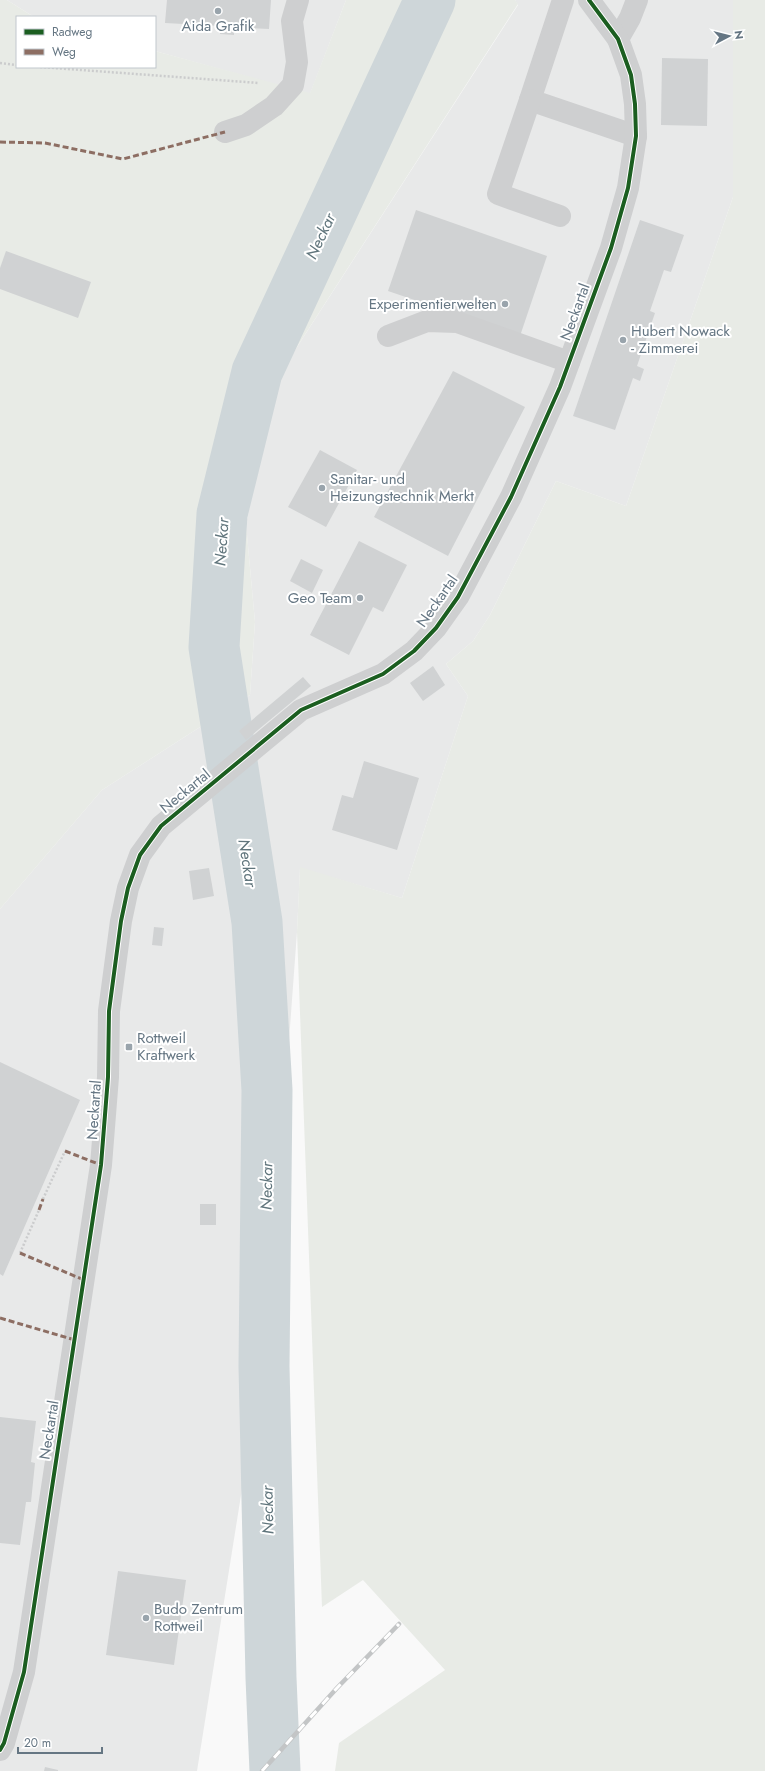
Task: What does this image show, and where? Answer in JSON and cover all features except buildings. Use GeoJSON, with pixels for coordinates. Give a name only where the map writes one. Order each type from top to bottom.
{"type":"FeatureCollection","features":[{"type":"Feature","properties":{"kind":"street"},"geometry":{"type":"LineString","coordinates":[[225,132],[246,126],[268,110],[293,85],[298,62],[292,21],[298,0]]}},
{"type":"Feature","properties":{"kind":"street"},"geometry":{"type":"LineString","coordinates":[[560,216],[498,194],[563,0]]}},
{"type":"Feature","properties":{"kind":"street","name":"Neckartal"},"geometry":{"type":"LineString","coordinates":[[0,1750],[4,1743],[24,1672],[102,1156],[108,1077],[109,1011],[121,921],[128,888],[140,855],[161,826],[301,710],[383,674],[414,651],[436,628],[458,597],[511,497],[560,388],[611,248],[628,188],[636,136],[635,104],[631,75],[618,39],[588,0]]}},
{"type":"Feature","properties":{"kind":"street"},"geometry":{"type":"LineString","coordinates":[[618,39],[630,18],[637,0]]}},
{"type":"Feature","properties":{"kind":"street"},"geometry":{"type":"LineString","coordinates":[[530,100],[636,136]]}},
{"type":"Feature","properties":{"kind":"street"},"geometry":{"type":"LineString","coordinates":[[388,336],[427,321],[457,322],[569,362]]}},
{"type":"Feature","properties":{"kind":"path"},"geometry":{"type":"LineString","coordinates":[[0,63],[16,65]]}},
{"type":"Feature","properties":{"kind":"path"},"geometry":{"type":"LineString","coordinates":[[54,68],[293,85]]}},
{"type":"Feature","properties":{"kind":"path"},"geometry":{"type":"LineString","coordinates":[[43,1199],[65,1151]]}},
{"type":"Feature","properties":{"kind":"path"},"geometry":{"type":"LineString","coordinates":[[20,1253],[39,1210]]}},
{"type":"Feature","properties":{"kind":"shaded area"},"geometry":{"type":"Polygon","coordinates":[[[0,0],[7,0],[32,16],[16,16],[16,68],[156,68],[156,51],[310,93],[346,0],[515,0],[518,4],[277,378],[246,524],[255,622],[250,695],[102,790],[0,909],[0,0]]]}},
{"type":"Feature","properties":{"kind":"shaded area"},"geometry":{"type":"Polygon","coordinates":[[[7,0],[346,0],[310,94],[156,51],[156,16],[32,16],[7,0]]]}},
{"type":"Feature","properties":{"kind":"shaded area"},"geometry":{"type":"Polygon","coordinates":[[[515,0],[733,0],[733,197],[626,506],[556,481],[490,615],[473,641],[446,664],[468,696],[402,898],[300,868],[297,932],[268,1326],[197,1771],[0,1771],[0,909],[102,790],[250,695],[255,622],[246,524],[277,378],[518,5],[515,0]]]}},
{"type":"Feature","properties":{"kind":"shaded area"},"geometry":{"type":"Polygon","coordinates":[[[733,0],[765,0],[765,1771],[335,1771],[339,1743],[445,1670],[363,1580],[322,1607],[297,932],[300,867],[402,898],[468,696],[446,664],[473,641],[490,615],[556,481],[626,506],[733,197],[733,0]]]}},
{"type":"Feature","properties":{"kind":"waterway","name":"Neckar"},"geometry":{"type":"LineString","coordinates":[[275,1771],[271,1678],[264,1366],[267,1090],[257,922],[214,647],[222,514],[257,372],[430,0]]}},
{"type":"Feature","properties":{"kind":"railway"},"geometry":{"type":"LineString","coordinates":[[262,1771],[337,1688],[399,1624]]}},
{"type":"Feature","properties":{"kind":"marked path"},"geometry":{"type":"LineString","coordinates":[[0,142],[45,143],[123,159],[225,132]]}},
{"type":"Feature","properties":{"kind":"marked path"},"geometry":{"type":"LineString","coordinates":[[65,1151],[101,1165]]}},
{"type":"Feature","properties":{"kind":"marked path"},"geometry":{"type":"LineString","coordinates":[[39,1210],[43,1199]]}},
{"type":"Feature","properties":{"kind":"marked path"},"geometry":{"type":"LineString","coordinates":[[20,1253],[84,1280]]}},
{"type":"Feature","properties":{"kind":"marked path"},"geometry":{"type":"LineString","coordinates":[[0,1318],[75,1340]]}},
{"type":"Feature","properties":{"kind":"cycle path"},"geometry":{"type":"LineString","coordinates":[[0,1750],[4,1743],[24,1672],[101,1165],[108,1077],[109,1011],[121,921],[128,888],[140,855],[161,826],[301,710],[383,674],[414,651],[436,628],[458,597],[511,497],[560,387],[611,248],[628,188],[636,136],[635,104],[631,75],[618,39],[589,0]]}},
{"type":"Feature","properties":{"kind":"place","name":"Aida Grafik"},"geometry":{"type":"Point","coordinates":[218,11]}},
{"type":"Feature","properties":{"kind":"place","name":"Experimentierwelten"},"geometry":{"type":"Point","coordinates":[505,304]}},
{"type":"Feature","properties":{"kind":"place","name":"Hubert Nowack - Zimmerei"},"geometry":{"type":"Point","coordinates":[623,340]}},
{"type":"Feature","properties":{"kind":"place","name":"Sanitar- und Heizungstechnik Merkt"},"geometry":{"type":"Point","coordinates":[322,488]}},
{"type":"Feature","properties":{"kind":"place","name":"Geo Team"},"geometry":{"type":"Point","coordinates":[360,598]}},
{"type":"Feature","properties":{"kind":"place","name":"Rottweil Kraftwerk"},"geometry":{"type":"Point","coordinates":[129,1047]}},
{"type":"Feature","properties":{"kind":"place","name":"Budo Zentrum Rottweil"},"geometry":{"type":"Point","coordinates":[146,1618]}}]}
